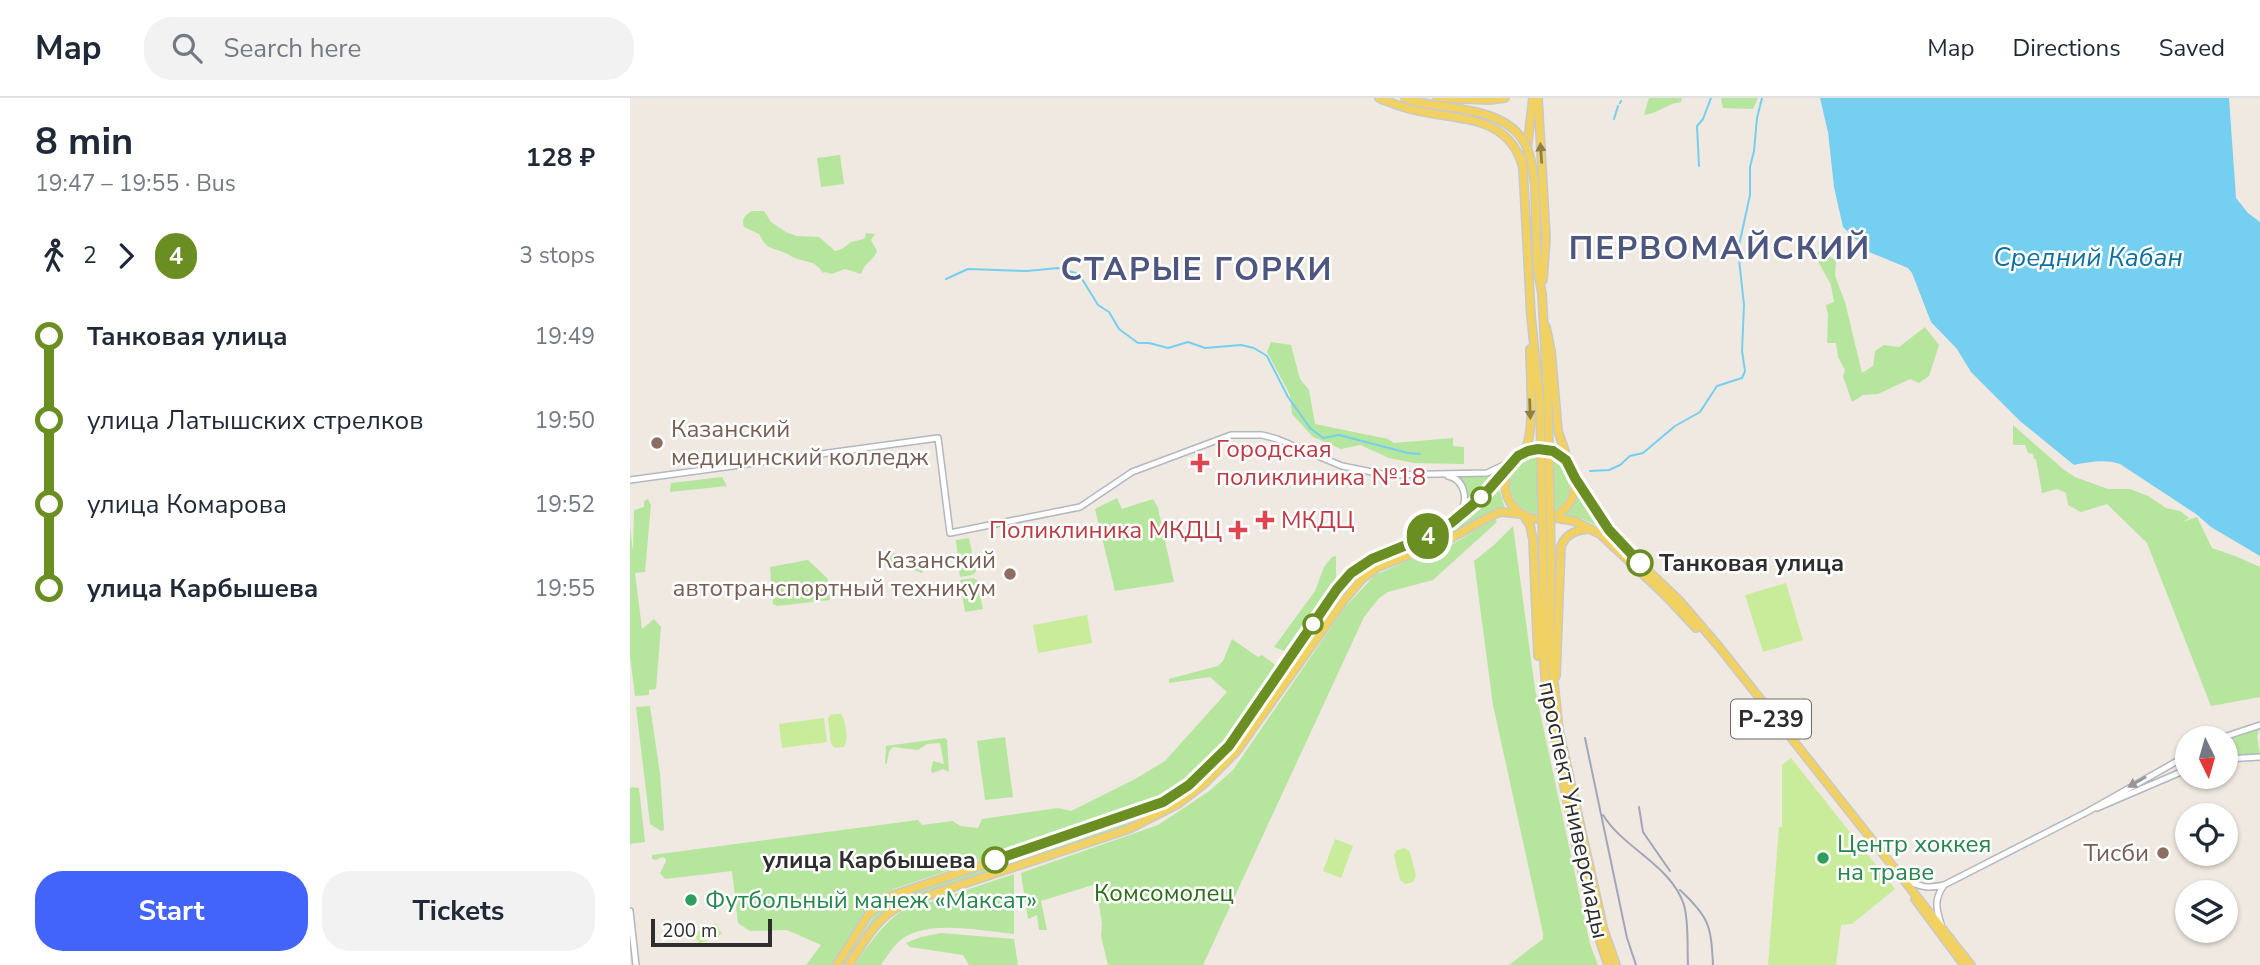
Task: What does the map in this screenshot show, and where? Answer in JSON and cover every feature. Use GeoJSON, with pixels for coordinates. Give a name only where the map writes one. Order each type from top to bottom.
{"type":"FeatureCollection","features":[{"type":"Feature","properties":{"kind":"main road"},"geometry":{"type":"LineString","coordinates":[[837,965],[868,915],[888,897],[1163,802],[1189,785],[1229,746],[1337,589],[1351,573],[1372,559],[1426,537],[1451,523],[1482,497],[1528,448],[1531,431],[1531,316],[1523,168],[1518,153],[1507,137],[1493,128],[1469,120],[1410,109],[1379,98]]}},
{"type":"Feature","properties":{"kind":"main road"},"geometry":{"type":"LineString","coordinates":[[1405,98],[1501,121],[1525,143],[1532,163],[1535,187],[1537,265],[1544,319],[1544,402]]}},
{"type":"Feature","properties":{"kind":"main road"},"geometry":{"type":"LineString","coordinates":[[1437,98],[1505,98]]}},
{"type":"Feature","properties":{"kind":"main road"},"geometry":{"type":"LineString","coordinates":[[1524,183],[1533,98]]}},
{"type":"Feature","properties":{"kind":"main road"},"geometry":{"type":"LineString","coordinates":[[1538,98],[1546,238],[1542,294]]}},
{"type":"Feature","properties":{"kind":"main road"},"geometry":{"type":"LineString","coordinates":[[1531,316],[1544,402]]}},
{"type":"Feature","properties":{"kind":"main road","name":"Р-239"},"geometry":{"type":"LineString","coordinates":[[1544,319],[1551,351],[1558,431],[1575,478],[1618,542],[1679,600],[1971,965]]}},
{"type":"Feature","properties":{"kind":"main road","name":"проспект Универсиады"},"geometry":{"type":"LineString","coordinates":[[1544,402],[1551,701],[1577,850],[1608,965]]}},
{"type":"Feature","properties":{"kind":"main road"},"geometry":{"type":"LineString","coordinates":[[1523,453],[1533,449],[1548,450],[1562,456],[1569,464]]}},
{"type":"Feature","properties":{"kind":"main road"},"geometry":{"type":"LineString","coordinates":[[1512,463],[1506,476],[1506,492],[1513,506],[1530,525],[1534,540],[1540,673],[1551,701]]}},
{"type":"Feature","properties":{"kind":"main road"},"geometry":{"type":"LineString","coordinates":[[1543,519],[1556,515],[1569,505],[1575,489],[1575,478]]}},
{"type":"Feature","properties":{"kind":"main road"},"geometry":{"type":"LineString","coordinates":[[849,965],[875,925],[890,911],[903,904],[1129,829],[1167,811],[1220,770],[1248,737],[1344,600],[1362,579],[1378,567],[1449,539],[1495,514],[1522,514]]}},
{"type":"Feature","properties":{"kind":"main road","name":"Р-239"},"geometry":{"type":"LineString","coordinates":[[1522,514],[1531,518],[1562,519],[1592,529],[1610,542],[1663,593],[1699,630],[1905,886],[1964,965]]}},
{"type":"Feature","properties":{"kind":"main road"},"geometry":{"type":"LineString","coordinates":[[1551,701],[1561,546],[1569,534],[1592,529]]}},
{"type":"Feature","properties":{"kind":"main road"},"geometry":{"type":"LineString","coordinates":[[1396,548],[1400,557]]}},
{"type":"Feature","properties":{"kind":"main road","name":"проспект Универсиады"},"geometry":{"type":"LineString","coordinates":[[1551,701],[1598,907],[1616,965]]}},
{"type":"Feature","properties":{"kind":"street"},"geometry":{"type":"LineString","coordinates":[[630,480],[938,438],[950,533],[1080,507],[1132,472],[1231,435],[1247,433],[1268,436],[1357,470],[1387,475],[1487,473],[1512,463]]}},
{"type":"Feature","properties":{"kind":"street"},"geometry":{"type":"LineString","coordinates":[[1431,474],[1453,477],[1462,487],[1464,506],[1451,523]]}},
{"type":"Feature","properties":{"kind":"street"},"geometry":{"type":"LineString","coordinates":[[2238,732],[2260,725]]}},
{"type":"Feature","properties":{"kind":"street"},"geometry":{"type":"LineString","coordinates":[[2238,759],[2260,757]]}},
{"type":"Feature","properties":{"kind":"street"},"geometry":{"type":"LineString","coordinates":[[1904,878],[1925,888],[1944,885],[2087,812],[2175,762]]}},
{"type":"Feature","properties":{"kind":"street"},"geometry":{"type":"LineString","coordinates":[[2087,812],[2175,775]]}},
{"type":"Feature","properties":{"kind":"street"},"geometry":{"type":"LineString","coordinates":[[1941,925],[1936,898],[1944,885]]}},
{"type":"Feature","properties":{"kind":"street"},"geometry":{"type":"LineString","coordinates":[[630,911],[636,965]]}},
{"type":"Feature","properties":{"kind":"green space"},"geometry":{"type":"Polygon","coordinates":[[[1649,98],[1682,98],[1681,102],[1644,115],[1649,98]]]}},
{"type":"Feature","properties":{"kind":"green space"},"geometry":{"type":"Polygon","coordinates":[[[1721,98],[1758,98],[1753,109],[1723,108],[1721,98]]]}},
{"type":"Feature","properties":{"kind":"green space"},"geometry":{"type":"Polygon","coordinates":[[[840,155],[844,184],[821,187],[817,158],[840,155]]]}},
{"type":"Feature","properties":{"kind":"green space"},"geometry":{"type":"Polygon","coordinates":[[[752,211],[764,211],[771,222],[796,236],[819,237],[835,251],[865,238],[866,233],[875,234],[871,240],[877,251],[861,274],[845,269],[832,274],[823,273],[814,264],[770,247],[759,234],[744,227],[744,217],[752,211]]]}},
{"type":"Feature","properties":{"kind":"green space"},"geometry":{"type":"Polygon","coordinates":[[[1822,250],[1836,261],[1835,276],[1845,302],[1862,373],[1873,366],[1875,351],[1884,345],[1899,347],[1925,327],[1939,345],[1929,376],[1919,383],[1910,379],[1878,394],[1863,395],[1852,402],[1836,343],[1827,343],[1826,305],[1834,302],[1831,285],[1814,254],[1822,250]]]}},
{"type":"Feature","properties":{"kind":"green space"},"geometry":{"type":"Polygon","coordinates":[[[1271,342],[1291,345],[1300,379],[1309,390],[1315,424],[1388,439],[1394,443],[1453,438],[1453,446],[1464,447],[1464,464],[1414,463],[1389,458],[1360,445],[1341,449],[1313,437],[1292,414],[1290,395],[1267,352],[1271,342]]]}},
{"type":"Feature","properties":{"kind":"green space"},"geometry":{"type":"Polygon","coordinates":[[[2013,425],[2075,477],[2108,489],[2130,489],[2148,496],[2189,518],[2183,522],[2197,517],[2212,548],[2260,567],[2260,697],[2211,706],[2147,543],[2107,504],[2081,512],[2068,505],[2066,493],[2057,489],[2042,493],[2033,454],[2028,453],[2025,445],[2013,445],[2013,425]]]}},
{"type":"Feature","properties":{"kind":"green space"},"geometry":{"type":"Polygon","coordinates":[[[1540,454],[1561,463],[1570,484],[1561,505],[1540,514],[1519,505],[1510,484],[1519,463],[1540,454]]]}},
{"type":"Feature","properties":{"kind":"green space"},"geometry":{"type":"Polygon","coordinates":[[[1499,471],[1467,505],[1465,487],[1458,476],[1488,475],[1499,471]]]}},
{"type":"Feature","properties":{"kind":"green space"},"geometry":{"type":"Polygon","coordinates":[[[722,477],[727,486],[670,492],[671,483],[722,477]]]}},
{"type":"Feature","properties":{"kind":"green space"},"geometry":{"type":"Polygon","coordinates":[[[1498,486],[1505,508],[1445,537],[1402,553],[1402,549],[1450,530],[1487,499],[1498,486]]]}},
{"type":"Feature","properties":{"kind":"green space"},"geometry":{"type":"Polygon","coordinates":[[[1581,490],[1602,528],[1582,519],[1563,515],[1575,503],[1581,490]]]}},
{"type":"Feature","properties":{"kind":"green space"},"geometry":{"type":"Polygon","coordinates":[[[1117,498],[1122,509],[1153,499],[1158,508],[1174,582],[1115,591],[1095,509],[1117,498]]]}},
{"type":"Feature","properties":{"kind":"green space"},"geometry":{"type":"Polygon","coordinates":[[[648,499],[651,505],[645,572],[635,573],[642,629],[654,619],[661,627],[656,689],[649,690],[649,695],[635,696],[630,656],[630,527],[633,551],[634,510],[644,507],[644,501],[648,499]]]}},
{"type":"Feature","properties":{"kind":"green space","name":"Комсомолец"},"geometry":{"type":"Polygon","coordinates":[[[1495,519],[1497,522],[1433,580],[1388,592],[1379,598],[1364,617],[1203,965],[1108,965],[1101,936],[1102,924],[1096,884],[1041,901],[1047,930],[1039,930],[1037,915],[1028,919],[1021,873],[1158,825],[1208,792],[1233,770],[1345,607],[1375,575],[1454,543],[1495,519]]]}},
{"type":"Feature","properties":{"kind":"green space"},"geometry":{"type":"Polygon","coordinates":[[[1513,526],[1535,689],[1590,944],[1598,965],[1509,965],[1543,939],[1543,933],[1493,705],[1474,561],[1513,526]]]}},
{"type":"Feature","properties":{"kind":"green space"},"geometry":{"type":"Polygon","coordinates":[[[969,538],[976,572],[960,577],[956,540],[969,538]]]}},
{"type":"Feature","properties":{"kind":"green space"},"geometry":{"type":"Polygon","coordinates":[[[1395,553],[1369,568],[1350,585],[1246,736],[1218,767],[1193,789],[1165,808],[1128,826],[893,906],[873,922],[845,965],[842,965],[878,910],[890,900],[1144,812],[1200,780],[1216,766],[1242,734],[1347,582],[1367,565],[1395,553]]]}},
{"type":"Feature","properties":{"kind":"green space"},"geometry":{"type":"Polygon","coordinates":[[[899,554],[905,560],[923,559],[922,573],[904,566],[887,567],[885,556],[899,554]]]}},
{"type":"Feature","properties":{"kind":"green space"},"geometry":{"type":"Polygon","coordinates":[[[1336,556],[1336,581],[1284,651],[1274,647],[1315,591],[1324,567],[1336,556]]]}},
{"type":"Feature","properties":{"kind":"green space"},"geometry":{"type":"Polygon","coordinates":[[[808,560],[828,579],[830,600],[777,606],[773,604],[770,567],[808,560]]]}},
{"type":"Feature","properties":{"kind":"green space"},"geometry":{"type":"Polygon","coordinates":[[[960,580],[977,580],[983,609],[965,612],[960,580]]]}},
{"type":"Feature","properties":{"kind":"green space"},"geometry":{"type":"Polygon","coordinates":[[[1786,583],[1803,640],[1763,652],[1745,595],[1786,583]]]}},
{"type":"Feature","properties":{"kind":"green space"},"geometry":{"type":"Polygon","coordinates":[[[1087,615],[1092,643],[1038,653],[1033,625],[1087,615]]]}},
{"type":"Feature","properties":{"kind":"green space"},"geometry":{"type":"Polygon","coordinates":[[[1232,639],[1278,667],[1222,749],[1181,785],[1143,805],[894,889],[870,902],[832,965],[806,965],[821,945],[787,930],[750,931],[738,923],[732,871],[665,879],[660,873],[665,858],[652,859],[652,855],[918,820],[922,825],[953,821],[960,826],[978,828],[982,819],[1058,808],[1071,811],[1165,761],[1227,692],[1210,677],[1169,683],[1169,679],[1218,666],[1223,661],[1232,639]]]}},
{"type":"Feature","properties":{"kind":"green space"},"geometry":{"type":"Polygon","coordinates":[[[650,706],[660,774],[664,830],[661,831],[650,824],[636,707],[650,706]]]}},
{"type":"Feature","properties":{"kind":"green space"},"geometry":{"type":"Polygon","coordinates":[[[841,714],[847,735],[846,744],[844,747],[835,748],[831,744],[828,719],[830,715],[841,714]]]}},
{"type":"Feature","properties":{"kind":"green space"},"geometry":{"type":"Polygon","coordinates":[[[824,718],[827,742],[782,748],[779,724],[824,718]]]}},
{"type":"Feature","properties":{"kind":"green space"},"geometry":{"type":"Polygon","coordinates":[[[2260,728],[2257,736],[2260,754],[2238,755],[2238,736],[2260,728]]]}},
{"type":"Feature","properties":{"kind":"green space"},"geometry":{"type":"Polygon","coordinates":[[[1005,737],[1013,797],[985,800],[977,741],[1005,737]]]}},
{"type":"Feature","properties":{"kind":"green space"},"geometry":{"type":"Polygon","coordinates":[[[945,738],[949,772],[943,769],[933,773],[931,771],[933,761],[944,764],[940,743],[927,744],[918,750],[893,747],[885,764],[886,746],[945,738]]]}},
{"type":"Feature","properties":{"kind":"green space","name":"Центр хоккея на траве"},"geometry":{"type":"Polygon","coordinates":[[[1791,758],[1895,889],[1852,924],[1841,925],[1836,965],[1768,965],[1779,827],[1782,827],[1782,765],[1791,758]]]}},
{"type":"Feature","properties":{"kind":"green space"},"geometry":{"type":"Polygon","coordinates":[[[630,788],[639,788],[645,842],[630,844],[630,788]]]}},
{"type":"Feature","properties":{"kind":"green space"},"geometry":{"type":"Polygon","coordinates":[[[1335,839],[1353,846],[1341,878],[1323,871],[1335,839]]]}},
{"type":"Feature","properties":{"kind":"green space"},"geometry":{"type":"Polygon","coordinates":[[[1405,848],[1410,852],[1416,876],[1413,882],[1405,884],[1400,880],[1394,855],[1397,850],[1405,848]]]}},
{"type":"Feature","properties":{"kind":"green space"},"geometry":{"type":"Polygon","coordinates":[[[1014,874],[1014,934],[956,928],[926,929],[902,939],[881,965],[855,965],[881,930],[900,912],[1014,874]]]}},
{"type":"Feature","properties":{"kind":"green space"},"geometry":{"type":"Polygon","coordinates":[[[716,923],[722,934],[699,944],[694,933],[716,923]]]}},
{"type":"Feature","properties":{"kind":"green space"},"geometry":{"type":"Polygon","coordinates":[[[941,933],[1014,939],[1018,965],[969,965],[963,955],[910,947],[906,943],[941,933]]]}},
{"type":"Feature","properties":{"kind":"water","name":"Средний Кабан"},"geometry":{"type":"Polygon","coordinates":[[[1820,98],[2229,98],[2236,198],[2248,213],[2260,222],[2260,556],[2211,527],[2196,514],[2120,464],[2103,461],[2074,465],[2020,421],[1971,372],[1957,349],[1931,322],[1908,268],[1869,252],[1843,227],[1820,98]]]}},
{"type":"Feature","properties":{"kind":"waterway"},"geometry":{"type":"LineString","coordinates":[[1699,166],[1697,126],[1703,119],[1711,98]]}},
{"type":"Feature","properties":{"kind":"waterway"},"geometry":{"type":"LineString","coordinates":[[1590,471],[1609,470],[1630,456],[1643,453],[1675,426],[1700,412],[1717,386],[1742,378],[1745,371],[1742,351],[1744,305],[1738,250],[1750,195],[1750,167],[1762,98]]}},
{"type":"Feature","properties":{"kind":"waterway"},"geometry":{"type":"LineString","coordinates":[[1614,119],[1618,106]]}},
{"type":"Feature","properties":{"kind":"waterway"},"geometry":{"type":"LineString","coordinates":[[946,279],[968,269],[1027,271],[1058,268],[1079,274],[1098,305],[1109,312],[1119,329],[1138,343],[1168,348],[1188,342],[1205,348],[1241,345],[1254,348],[1267,356],[1288,397],[1310,428],[1323,438],[1339,435],[1420,454]]}},
{"type":"Feature","properties":{"kind":"railway"},"geometry":{"type":"LineString","coordinates":[[1585,738],[1627,938],[1636,965]]}},
{"type":"Feature","properties":{"kind":"railway"},"geometry":{"type":"LineString","coordinates":[[1639,807],[1643,832],[1670,871]]}},
{"type":"Feature","properties":{"kind":"railway"},"geometry":{"type":"LineString","coordinates":[[1603,815],[1678,891],[1687,919],[1688,965]]}},
{"type":"Feature","properties":{"kind":"railway"},"geometry":{"type":"LineString","coordinates":[[1680,890],[1697,907],[1707,923],[1713,965]]}},
{"type":"Feature","properties":{"kind":"bus line","name":"4"},"geometry":{"type":"LineString","coordinates":[[995,860],[1163,802],[1189,785],[1213,764],[1240,732],[1337,589],[1351,573],[1372,559],[1426,537],[1451,523],[1499,480],[1518,456],[1528,451],[1548,450],[1558,453],[1566,460],[1609,530],[1640,563]]}},
{"type":"Feature","properties":{"kind":"place","name":"Казанский медицинский колледж"},"geometry":{"type":"Point","coordinates":[657,443]}},
{"type":"Feature","properties":{"kind":"place","name":"Городская поликлиника №18"},"geometry":{"type":"Point","coordinates":[1200,463]}},
{"type":"Feature","properties":{"kind":"place","name":"МКДЦ"},"geometry":{"type":"Point","coordinates":[1265,520]}},
{"type":"Feature","properties":{"kind":"place","name":"Поликлиника МКДЦ"},"geometry":{"type":"Point","coordinates":[1238,530]}},
{"type":"Feature","properties":{"kind":"place","name":"Танковая улица"},"geometry":{"type":"Point","coordinates":[1640,563]}},
{"type":"Feature","properties":{"kind":"place","name":"Казанский автотранспортный техникум"},"geometry":{"type":"Point","coordinates":[1010,574]}},
{"type":"Feature","properties":{"kind":"place","name":"Тисби"},"geometry":{"type":"Point","coordinates":[2163,853]}},
{"type":"Feature","properties":{"kind":"place","name":"Центр хоккея на траве"},"geometry":{"type":"Point","coordinates":[1823,858]}},
{"type":"Feature","properties":{"kind":"place","name":"улица Карбышева"},"geometry":{"type":"Point","coordinates":[995,860]}},
{"type":"Feature","properties":{"kind":"place","name":"Футбольный манеж «Максат»"},"geometry":{"type":"Point","coordinates":[691,900]}},
{"type":"Feature","properties":{"kind":"district","name":"ПЕРВОМАЙСКИЙ"},"geometry":{"type":"Point","coordinates":[1720,248]}},
{"type":"Feature","properties":{"kind":"district","name":"СТАРЫЕ ГОРКИ"},"geometry":{"type":"Point","coordinates":[1197,269]}}]}
